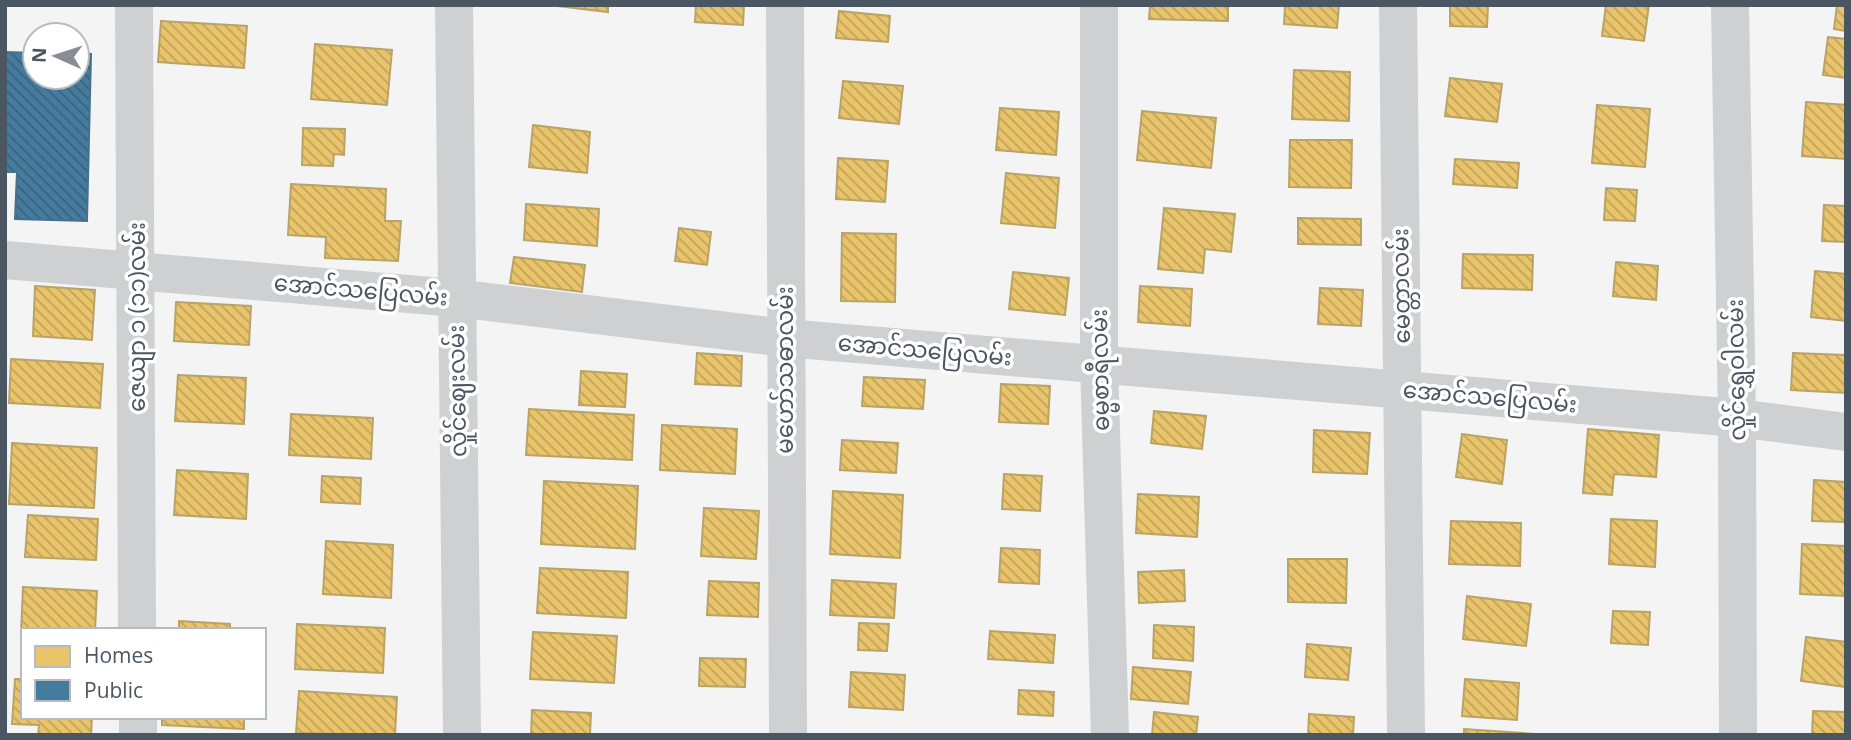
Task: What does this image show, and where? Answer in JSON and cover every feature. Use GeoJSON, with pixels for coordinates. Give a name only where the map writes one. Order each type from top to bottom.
{"type":"FeatureCollection","features":[{"type":"Feature","properties":{"kind":"street","name":"ဇေယျာ ၁ (၁၁)လမ်း"},"geometry":{"type":"LineString","coordinates":[[134,5],[137,628]]}},
{"type":"Feature","properties":{"kind":"street","name":"လှိုင်ဈေးလမ်း"},"geometry":{"type":"LineString","coordinates":[[454,5],[462,735]]}},
{"type":"Feature","properties":{"kind":"street","name":"မဟော်သဓာလမ်း"},"geometry":{"type":"LineString","coordinates":[[785,5],[788,735]]}},
{"type":"Feature","properties":{"kind":"street","name":"ဓမ္မစာရီလမ်း"},"geometry":{"type":"LineString","coordinates":[[1099,5],[1099,364],[1110,735]]}},
{"type":"Feature","properties":{"kind":"street","name":"မေတ္တာလမ်း"},"geometry":{"type":"LineString","coordinates":[[1398,5],[1406,735]]}},
{"type":"Feature","properties":{"kind":"street","name":"လှိုင်ရွှေဝါလမ်း"},"geometry":{"type":"LineString","coordinates":[[1730,5],[1737,418],[1738,735]]}},
{"type":"Feature","properties":{"kind":"street","name":"အောင်သပြေလမ်း"},"geometry":{"type":"LineString","coordinates":[[5,260],[456,298],[785,338],[1737,418],[1846,432]]}},
{"type":"Feature","properties":{"kind":"building: Homes"},"geometry":{"type":"Polygon","coordinates":[[[549,5],[608,5],[608,12],[549,5]]]}},
{"type":"Feature","properties":{"kind":"building: Homes"},"geometry":{"type":"Polygon","coordinates":[[[696,5],[744,5],[743,25],[695,22],[696,5]]]}},
{"type":"Feature","properties":{"kind":"building: Homes"},"geometry":{"type":"Polygon","coordinates":[[[1150,5],[1228,5],[1228,21],[1149,19],[1150,5]]]}},
{"type":"Feature","properties":{"kind":"building: Homes"},"geometry":{"type":"Polygon","coordinates":[[[1285,5],[1339,5],[1337,28],[1284,24],[1285,5]]]}},
{"type":"Feature","properties":{"kind":"building: Homes"},"geometry":{"type":"Polygon","coordinates":[[[1450,5],[1488,5],[1487,27],[1450,26],[1450,5]]]}},
{"type":"Feature","properties":{"kind":"building: Homes"},"geometry":{"type":"Polygon","coordinates":[[[1606,5],[1649,5],[1644,41],[1602,36],[1606,5]]]}},
{"type":"Feature","properties":{"kind":"building: Homes"},"geometry":{"type":"Polygon","coordinates":[[[1837,5],[1846,5],[1846,31],[1834,29],[1837,5]]]}},
{"type":"Feature","properties":{"kind":"building: Homes"},"geometry":{"type":"Polygon","coordinates":[[[839,11],[890,16],[888,42],[836,38],[839,11]]]}},
{"type":"Feature","properties":{"kind":"building: Homes"},"geometry":{"type":"Polygon","coordinates":[[[161,21],[247,26],[244,68],[158,62],[161,21]]]}},
{"type":"Feature","properties":{"kind":"building: Homes"},"geometry":{"type":"Polygon","coordinates":[[[1828,37],[1846,39],[1846,78],[1823,75],[1828,37]]]}},
{"type":"Feature","properties":{"kind":"building: Homes"},"geometry":{"type":"Polygon","coordinates":[[[315,44],[392,50],[387,105],[311,99],[315,44]]]}},
{"type":"Feature","properties":{"kind":"building: Homes"},"geometry":{"type":"Polygon","coordinates":[[[1294,70],[1350,72],[1349,121],[1292,119],[1294,70]]]}},
{"type":"Feature","properties":{"kind":"building: Homes"},"geometry":{"type":"Polygon","coordinates":[[[1450,78],[1502,84],[1497,122],[1445,116],[1450,78]]]}},
{"type":"Feature","properties":{"kind":"building: Homes"},"geometry":{"type":"Polygon","coordinates":[[[843,81],[903,86],[899,124],[839,118],[843,81]]]}},
{"type":"Feature","properties":{"kind":"building: Homes"},"geometry":{"type":"Polygon","coordinates":[[[1806,102],[1846,105],[1846,159],[1802,156],[1806,102]]]}},
{"type":"Feature","properties":{"kind":"building: Homes"},"geometry":{"type":"Polygon","coordinates":[[[1597,105],[1650,109],[1645,167],[1592,163],[1597,105]]]}},
{"type":"Feature","properties":{"kind":"building: Homes"},"geometry":{"type":"Polygon","coordinates":[[[1000,108],[1059,112],[1056,155],[996,150],[1000,108]]]}},
{"type":"Feature","properties":{"kind":"building: Homes"},"geometry":{"type":"Polygon","coordinates":[[[1142,111],[1216,118],[1211,168],[1137,160],[1142,111]]]}},
{"type":"Feature","properties":{"kind":"building: Homes"},"geometry":{"type":"Polygon","coordinates":[[[533,125],[590,132],[587,173],[529,167],[533,125]]]}},
{"type":"Feature","properties":{"kind":"building: Homes"},"geometry":{"type":"Polygon","coordinates":[[[303,128],[345,129],[344,155],[334,154],[333,166],[302,165],[303,128]]]}},
{"type":"Feature","properties":{"kind":"building: Homes"},"geometry":{"type":"Polygon","coordinates":[[[1290,140],[1352,140],[1351,188],[1289,187],[1290,140]]]}},
{"type":"Feature","properties":{"kind":"building: Homes"},"geometry":{"type":"Polygon","coordinates":[[[838,158],[888,161],[885,202],[836,199],[838,158]]]}},
{"type":"Feature","properties":{"kind":"building: Homes"},"geometry":{"type":"Polygon","coordinates":[[[1455,159],[1519,163],[1517,188],[1453,184],[1455,159]]]}},
{"type":"Feature","properties":{"kind":"building: Homes"},"geometry":{"type":"Polygon","coordinates":[[[1006,173],[1059,178],[1055,228],[1001,223],[1006,173]]]}},
{"type":"Feature","properties":{"kind":"building: Homes"},"geometry":{"type":"Polygon","coordinates":[[[291,184],[386,189],[385,221],[401,221],[398,261],[325,258],[326,237],[288,235],[291,184]]]}},
{"type":"Feature","properties":{"kind":"building: Homes"},"geometry":{"type":"Polygon","coordinates":[[[1606,188],[1637,190],[1635,221],[1604,220],[1606,188]]]}},
{"type":"Feature","properties":{"kind":"building: Homes"},"geometry":{"type":"Polygon","coordinates":[[[526,204],[599,209],[597,246],[524,240],[526,204]]]}},
{"type":"Feature","properties":{"kind":"building: Homes"},"geometry":{"type":"Polygon","coordinates":[[[1824,205],[1846,206],[1846,242],[1822,241],[1824,205]]]}},
{"type":"Feature","properties":{"kind":"building: Homes"},"geometry":{"type":"Polygon","coordinates":[[[1164,208],[1235,214],[1231,252],[1205,249],[1203,273],[1158,269],[1164,208]]]}},
{"type":"Feature","properties":{"kind":"building: Homes"},"geometry":{"type":"Polygon","coordinates":[[[1298,218],[1361,219],[1361,245],[1298,244],[1298,218]]]}},
{"type":"Feature","properties":{"kind":"building: Homes"},"geometry":{"type":"Polygon","coordinates":[[[679,228],[711,232],[707,265],[675,261],[679,228]]]}},
{"type":"Feature","properties":{"kind":"building: Homes"},"geometry":{"type":"Polygon","coordinates":[[[842,233],[896,234],[895,302],[841,301],[842,233]]]}},
{"type":"Feature","properties":{"kind":"building: Homes"},"geometry":{"type":"Polygon","coordinates":[[[1463,254],[1533,255],[1532,290],[1462,288],[1463,254]]]}},
{"type":"Feature","properties":{"kind":"building: Homes"},"geometry":{"type":"Polygon","coordinates":[[[514,257],[585,265],[582,292],[510,283],[514,257]]]}},
{"type":"Feature","properties":{"kind":"building: Homes"},"geometry":{"type":"Polygon","coordinates":[[[1616,262],[1658,266],[1656,300],[1613,296],[1616,262]]]}},
{"type":"Feature","properties":{"kind":"building: Homes"},"geometry":{"type":"Polygon","coordinates":[[[1815,271],[1846,274],[1846,321],[1811,317],[1815,271]]]}},
{"type":"Feature","properties":{"kind":"building: Homes"},"geometry":{"type":"Polygon","coordinates":[[[1013,272],[1069,278],[1065,315],[1009,309],[1013,272]]]}},
{"type":"Feature","properties":{"kind":"building: Homes"},"geometry":{"type":"Polygon","coordinates":[[[35,286],[95,290],[92,340],[33,336],[35,286]]]}},
{"type":"Feature","properties":{"kind":"building: Homes"},"geometry":{"type":"Polygon","coordinates":[[[1140,286],[1192,289],[1190,326],[1138,322],[1140,286]]]}},
{"type":"Feature","properties":{"kind":"building: Homes"},"geometry":{"type":"Polygon","coordinates":[[[1320,288],[1363,290],[1361,326],[1318,324],[1320,288]]]}},
{"type":"Feature","properties":{"kind":"building: Homes"},"geometry":{"type":"Polygon","coordinates":[[[176,302],[251,306],[249,345],[174,341],[176,302]]]}},
{"type":"Feature","properties":{"kind":"building: Homes"},"geometry":{"type":"Polygon","coordinates":[[[697,353],[742,356],[741,386],[695,384],[697,353]]]}},
{"type":"Feature","properties":{"kind":"building: Homes"},"geometry":{"type":"Polygon","coordinates":[[[1793,353],[1846,355],[1846,393],[1791,390],[1793,353]]]}},
{"type":"Feature","properties":{"kind":"building: Homes"},"geometry":{"type":"Polygon","coordinates":[[[11,359],[103,364],[100,408],[9,403],[11,359]]]}},
{"type":"Feature","properties":{"kind":"building: Homes"},"geometry":{"type":"Polygon","coordinates":[[[581,371],[627,374],[625,407],[579,405],[581,371]]]}},
{"type":"Feature","properties":{"kind":"building: Homes"},"geometry":{"type":"Polygon","coordinates":[[[178,375],[246,378],[244,424],[175,421],[178,375]]]}},
{"type":"Feature","properties":{"kind":"building: Homes"},"geometry":{"type":"Polygon","coordinates":[[[864,377],[925,380],[923,409],[862,406],[864,377]]]}},
{"type":"Feature","properties":{"kind":"building: Homes"},"geometry":{"type":"Polygon","coordinates":[[[1001,384],[1050,386],[1048,424],[999,422],[1001,384]]]}},
{"type":"Feature","properties":{"kind":"building: Homes"},"geometry":{"type":"Polygon","coordinates":[[[529,409],[634,415],[632,460],[526,455],[529,409]]]}},
{"type":"Feature","properties":{"kind":"building: Homes"},"geometry":{"type":"Polygon","coordinates":[[[1154,411],[1206,416],[1202,449],[1151,443],[1154,411]]]}},
{"type":"Feature","properties":{"kind":"building: Homes"},"geometry":{"type":"Polygon","coordinates":[[[291,414],[373,418],[371,459],[289,455],[291,414]]]}},
{"type":"Feature","properties":{"kind":"building: Homes"},"geometry":{"type":"Polygon","coordinates":[[[662,425],[737,429],[735,474],[660,470],[662,425]]]}},
{"type":"Feature","properties":{"kind":"building: Homes"},"geometry":{"type":"Polygon","coordinates":[[[1588,429],[1659,435],[1656,477],[1614,474],[1612,495],[1583,493],[1588,429]]]}},
{"type":"Feature","properties":{"kind":"building: Homes"},"geometry":{"type":"Polygon","coordinates":[[[1314,430],[1370,433],[1367,474],[1313,472],[1314,430]]]}},
{"type":"Feature","properties":{"kind":"building: Homes"},"geometry":{"type":"Polygon","coordinates":[[[1462,434],[1507,440],[1502,484],[1456,477],[1462,434]]]}},
{"type":"Feature","properties":{"kind":"building: Homes"},"geometry":{"type":"Polygon","coordinates":[[[842,440],[898,443],[896,473],[840,470],[842,440]]]}},
{"type":"Feature","properties":{"kind":"building: Homes"},"geometry":{"type":"Polygon","coordinates":[[[12,443],[97,448],[94,508],[9,504],[12,443]]]}},
{"type":"Feature","properties":{"kind":"building: Homes"},"geometry":{"type":"Polygon","coordinates":[[[177,470],[248,474],[246,519],[174,515],[177,470]]]}},
{"type":"Feature","properties":{"kind":"building: Homes"},"geometry":{"type":"Polygon","coordinates":[[[1004,474],[1042,476],[1040,511],[1002,509],[1004,474]]]}},
{"type":"Feature","properties":{"kind":"building: Homes"},"geometry":{"type":"Polygon","coordinates":[[[322,476],[361,478],[360,504],[321,502],[322,476]]]}},
{"type":"Feature","properties":{"kind":"building: Homes"},"geometry":{"type":"Polygon","coordinates":[[[1814,480],[1846,482],[1846,522],[1812,521],[1814,480]]]}},
{"type":"Feature","properties":{"kind":"building: Homes"},"geometry":{"type":"Polygon","coordinates":[[[544,481],[638,486],[635,549],[541,544],[544,481]]]}},
{"type":"Feature","properties":{"kind":"building: Homes"},"geometry":{"type":"Polygon","coordinates":[[[833,491],[903,495],[900,558],[830,554],[833,491]]]}},
{"type":"Feature","properties":{"kind":"building: Homes"},"geometry":{"type":"Polygon","coordinates":[[[1138,494],[1199,497],[1197,537],[1136,533],[1138,494]]]}},
{"type":"Feature","properties":{"kind":"building: Homes"},"geometry":{"type":"Polygon","coordinates":[[[704,508],[759,511],[756,559],[701,556],[704,508]]]}},
{"type":"Feature","properties":{"kind":"building: Homes"},"geometry":{"type":"Polygon","coordinates":[[[28,515],[98,519],[96,560],[25,557],[28,515]]]}},
{"type":"Feature","properties":{"kind":"building: Homes"},"geometry":{"type":"Polygon","coordinates":[[[1611,519],[1657,521],[1655,567],[1609,564],[1611,519]]]}},
{"type":"Feature","properties":{"kind":"building: Homes"},"geometry":{"type":"Polygon","coordinates":[[[1451,521],[1521,523],[1520,566],[1449,564],[1451,521]]]}},
{"type":"Feature","properties":{"kind":"building: Homes"},"geometry":{"type":"Polygon","coordinates":[[[326,541],[393,545],[391,598],[323,594],[326,541]]]}},
{"type":"Feature","properties":{"kind":"building: Homes"},"geometry":{"type":"Polygon","coordinates":[[[1802,544],[1846,546],[1846,596],[1800,594],[1802,544]]]}},
{"type":"Feature","properties":{"kind":"building: Homes"},"geometry":{"type":"Polygon","coordinates":[[[1001,548],[1040,550],[1039,584],[999,582],[1001,548]]]}},
{"type":"Feature","properties":{"kind":"building: Homes"},"geometry":{"type":"Polygon","coordinates":[[[1288,559],[1347,559],[1346,603],[1288,602],[1288,559]]]}},
{"type":"Feature","properties":{"kind":"building: Homes"},"geometry":{"type":"Polygon","coordinates":[[[540,568],[628,572],[626,618],[537,613],[540,568]]]}},
{"type":"Feature","properties":{"kind":"building: Homes"},"geometry":{"type":"Polygon","coordinates":[[[1184,570],[1185,601],[1139,603],[1138,572],[1184,570]]]}},
{"type":"Feature","properties":{"kind":"building: Homes"},"geometry":{"type":"Polygon","coordinates":[[[832,580],[896,584],[894,618],[830,615],[832,580]]]}},
{"type":"Feature","properties":{"kind":"building: Homes"},"geometry":{"type":"Polygon","coordinates":[[[709,581],[759,583],[758,617],[707,615],[709,581]]]}},
{"type":"Feature","properties":{"kind":"building: Homes"},"geometry":{"type":"Polygon","coordinates":[[[23,587],[97,591],[95,628],[21,628],[23,587]]]}},
{"type":"Feature","properties":{"kind":"building: Homes"},"geometry":{"type":"Polygon","coordinates":[[[1467,596],[1531,604],[1526,646],[1463,639],[1467,596]]]}},
{"type":"Feature","properties":{"kind":"building: Homes"},"geometry":{"type":"Polygon","coordinates":[[[1613,611],[1650,612],[1648,645],[1611,643],[1613,611]]]}},
{"type":"Feature","properties":{"kind":"building: Homes"},"geometry":{"type":"Polygon","coordinates":[[[179,621],[230,624],[230,628],[179,628],[179,621]]]}},
{"type":"Feature","properties":{"kind":"building: Homes"},"geometry":{"type":"Polygon","coordinates":[[[859,623],[889,624],[887,651],[858,650],[859,623]]]}},
{"type":"Feature","properties":{"kind":"building: Homes"},"geometry":{"type":"Polygon","coordinates":[[[297,624],[385,628],[383,673],[295,669],[297,624]]]}},
{"type":"Feature","properties":{"kind":"building: Homes"},"geometry":{"type":"Polygon","coordinates":[[[1154,625],[1194,627],[1193,661],[1153,658],[1154,625]]]}},
{"type":"Feature","properties":{"kind":"building: Homes"},"geometry":{"type":"Polygon","coordinates":[[[990,631],[1055,635],[1053,663],[988,659],[990,631]]]}},
{"type":"Feature","properties":{"kind":"building: Homes"},"geometry":{"type":"Polygon","coordinates":[[[533,632],[617,636],[614,683],[530,679],[533,632]]]}},
{"type":"Feature","properties":{"kind":"building: Homes"},"geometry":{"type":"Polygon","coordinates":[[[1806,637],[1846,642],[1846,687],[1801,681],[1806,637]]]}},
{"type":"Feature","properties":{"kind":"building: Homes"},"geometry":{"type":"Polygon","coordinates":[[[1307,644],[1351,648],[1348,680],[1305,677],[1307,644]]]}},
{"type":"Feature","properties":{"kind":"building: Homes"},"geometry":{"type":"Polygon","coordinates":[[[700,658],[746,659],[745,687],[699,686],[700,658]]]}},
{"type":"Feature","properties":{"kind":"building: Homes"},"geometry":{"type":"Polygon","coordinates":[[[1133,667],[1191,672],[1188,704],[1131,699],[1133,667]]]}},
{"type":"Feature","properties":{"kind":"building: Homes"},"geometry":{"type":"Polygon","coordinates":[[[851,672],[905,675],[903,710],[849,707],[851,672]]]}},
{"type":"Feature","properties":{"kind":"building: Homes"},"geometry":{"type":"Polygon","coordinates":[[[15,679],[21,679],[21,719],[92,719],[91,735],[38,735],[39,725],[12,724],[15,679]]]}},
{"type":"Feature","properties":{"kind":"building: Homes"},"geometry":{"type":"Polygon","coordinates":[[[1465,679],[1519,683],[1517,720],[1462,716],[1465,679]]]}},
{"type":"Feature","properties":{"kind":"building: Homes"},"geometry":{"type":"Polygon","coordinates":[[[1019,690],[1054,692],[1053,716],[1018,714],[1019,690]]]}},
{"type":"Feature","properties":{"kind":"building: Homes"},"geometry":{"type":"Polygon","coordinates":[[[299,691],[397,697],[395,735],[296,733],[299,691]]]}},
{"type":"Feature","properties":{"kind":"building: Homes"},"geometry":{"type":"Polygon","coordinates":[[[532,710],[591,713],[590,735],[531,735],[532,710]]]}},
{"type":"Feature","properties":{"kind":"building: Homes"},"geometry":{"type":"Polygon","coordinates":[[[1813,711],[1846,712],[1846,735],[1812,735],[1813,711]]]}},
{"type":"Feature","properties":{"kind":"building: Homes"},"geometry":{"type":"Polygon","coordinates":[[[1154,712],[1198,717],[1196,735],[1152,735],[1154,712]]]}},
{"type":"Feature","properties":{"kind":"building: Homes"},"geometry":{"type":"Polygon","coordinates":[[[1309,714],[1354,717],[1353,735],[1308,735],[1309,714]]]}},
{"type":"Feature","properties":{"kind":"building: Homes"},"geometry":{"type":"Polygon","coordinates":[[[162,719],[244,719],[244,729],[162,725],[162,719]]]}},
{"type":"Feature","properties":{"kind":"building: Homes"},"geometry":{"type":"Polygon","coordinates":[[[1464,729],[1535,734],[1464,735],[1464,729]]]}},
{"type":"Feature","properties":{"kind":"building: Public"},"geometry":{"type":"Polygon","coordinates":[[[5,52],[21,53],[21,91],[90,91],[87,221],[15,219],[17,172],[5,172],[5,52]]]}}]}
